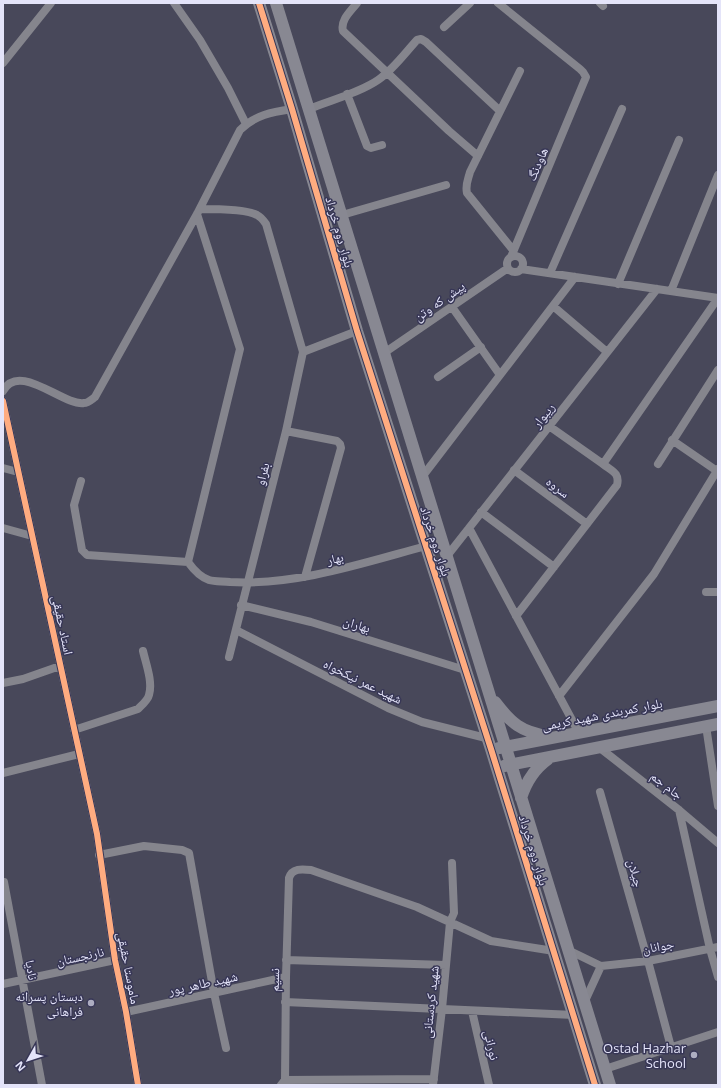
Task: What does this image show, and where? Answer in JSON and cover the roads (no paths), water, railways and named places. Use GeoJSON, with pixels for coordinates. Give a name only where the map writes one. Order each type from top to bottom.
{"type":"FeatureCollection","features":[{"type":"Feature","properties":{"kind":"street"},"geometry":{"type":"LineString","coordinates":[[3,63],[51,3]]}},
{"type":"Feature","properties":{"kind":"street"},"geometry":{"type":"LineString","coordinates":[[174,3],[200,40],[228,88],[246,124]]}},
{"type":"Feature","properties":{"kind":"street","name":"بلوار دوم خرداد"},"geometry":{"type":"LineString","coordinates":[[259,3],[292,109],[357,331],[486,738],[497,768],[595,1085]]}},
{"type":"Feature","properties":{"kind":"street","name":"بلوار دوم خرداد"},"geometry":{"type":"LineString","coordinates":[[276,3],[610,1085]]}},
{"type":"Feature","properties":{"kind":"street"},"geometry":{"type":"LineString","coordinates":[[357,3],[343,21],[343,31],[449,131],[478,156]]}},
{"type":"Feature","properties":{"kind":"street"},"geometry":{"type":"LineString","coordinates":[[444,27],[470,3]]}},
{"type":"Feature","properties":{"kind":"street","name":"هاودنگ"},"geometry":{"type":"LineString","coordinates":[[498,3],[586,75],[512,254]]}},
{"type":"Feature","properties":{"kind":"street"},"geometry":{"type":"LineString","coordinates":[[309,109],[378,80],[387,73],[417,40],[421,40],[426,42],[500,111]]}},
{"type":"Feature","properties":{"kind":"street"},"geometry":{"type":"LineString","coordinates":[[520,71],[466,183],[467,193],[512,254],[522,260],[521,269]]}},
{"type":"Feature","properties":{"kind":"street"},"geometry":{"type":"LineString","coordinates":[[346,94],[367,146],[371,148],[382,145]]}},
{"type":"Feature","properties":{"kind":"street"},"geometry":{"type":"LineString","coordinates":[[550,273],[622,108]]}},
{"type":"Feature","properties":{"kind":"street"},"geometry":{"type":"LineString","coordinates":[[3,391],[5,386],[11,382],[20,380],[35,384],[83,404],[94,397],[199,211],[240,130],[246,124],[263,114],[292,109]]}},
{"type":"Feature","properties":{"kind":"street"},"geometry":{"type":"LineString","coordinates":[[618,284],[679,140]]}},
{"type":"Feature","properties":{"kind":"street"},"geometry":{"type":"LineString","coordinates":[[671,291],[718,175]]}},
{"type":"Feature","properties":{"kind":"street"},"geometry":{"type":"LineString","coordinates":[[342,215],[446,186]]}},
{"type":"Feature","properties":{"kind":"street"},"geometry":{"type":"LineString","coordinates":[[199,211],[223,209],[252,213],[258,215],[266,224],[303,352],[357,331]]}},
{"type":"Feature","properties":{"kind":"street"},"geometry":{"type":"LineString","coordinates":[[81,481],[74,505],[74,511],[82,550],[87,555],[188,562],[240,349],[199,211]]}},
{"type":"Feature","properties":{"kind":"street"},"geometry":{"type":"LineString","coordinates":[[512,254],[507,262],[508,268],[512,272],[516,272],[521,269],[718,298],[603,464]]}},
{"type":"Feature","properties":{"kind":"street","name":"پیش که وتن"},"geometry":{"type":"LineString","coordinates":[[384,354],[508,268]]}},
{"type":"Feature","properties":{"kind":"street"},"geometry":{"type":"LineString","coordinates":[[422,477],[575,277]]}},
{"type":"Feature","properties":{"kind":"street","name":"ریبوار"},"geometry":{"type":"LineString","coordinates":[[447,556],[658,289]]}},
{"type":"Feature","properties":{"kind":"street"},"geometry":{"type":"LineString","coordinates":[[452,306],[500,375]]}},
{"type":"Feature","properties":{"kind":"street"},"geometry":{"type":"LineString","coordinates":[[553,306],[608,352]]}},
{"type":"Feature","properties":{"kind":"street"},"geometry":{"type":"LineString","coordinates":[[438,378],[481,347]]}},
{"type":"Feature","properties":{"kind":"street","name":"بفراو"},"geometry":{"type":"LineString","coordinates":[[229,657],[286,431],[303,352]]}},
{"type":"Feature","properties":{"kind":"street"},"geometry":{"type":"LineString","coordinates":[[658,464],[718,370]]}},
{"type":"Feature","properties":{"kind":"street","name":"استاد حقیقی"},"geometry":{"type":"LineString","coordinates":[[3,401],[96,834],[99,855]]}},
{"type":"Feature","properties":{"kind":"street"},"geometry":{"type":"LineString","coordinates":[[516,616],[618,485],[619,479],[617,475],[549,426]]}},
{"type":"Feature","properties":{"kind":"street"},"geometry":{"type":"LineString","coordinates":[[286,431],[337,441],[341,448],[305,577]]}},
{"type":"Feature","properties":{"kind":"street"},"geometry":{"type":"LineString","coordinates":[[559,696],[654,574],[717,470],[672,440]]}},
{"type":"Feature","properties":{"kind":"street"},"geometry":{"type":"LineString","coordinates":[[3,468],[18,472]]}},
{"type":"Feature","properties":{"kind":"street","name":"سروه"},"geometry":{"type":"LineString","coordinates":[[514,470],[587,524]]}},
{"type":"Feature","properties":{"kind":"street"},"geometry":{"type":"LineString","coordinates":[[481,512],[554,568]]}},
{"type":"Feature","properties":{"kind":"street"},"geometry":{"type":"LineString","coordinates":[[3,528],[32,536]]}},
{"type":"Feature","properties":{"kind":"street"},"geometry":{"type":"LineString","coordinates":[[469,528],[579,733]]}},
{"type":"Feature","properties":{"kind":"street","name":"بهار"},"geometry":{"type":"LineString","coordinates":[[188,562],[202,577],[209,580],[247,583],[305,577],[346,568],[426,546]]}},
{"type":"Feature","properties":{"kind":"street"},"geometry":{"type":"LineString","coordinates":[[706,592],[718,592]]}},
{"type":"Feature","properties":{"kind":"street","name":"بهاران"},"geometry":{"type":"LineString","coordinates":[[242,605],[311,622],[465,670]]}},
{"type":"Feature","properties":{"kind":"street","name":"شهید عمر نیکخواه"},"geometry":{"type":"LineString","coordinates":[[236,630],[388,708],[422,722],[486,738]]}},
{"type":"Feature","properties":{"kind":"street"},"geometry":{"type":"LineString","coordinates":[[74,730],[138,709],[149,696],[150,685],[143,651]]}},
{"type":"Feature","properties":{"kind":"street"},"geometry":{"type":"LineString","coordinates":[[3,683],[23,679],[60,666]]}},
{"type":"Feature","properties":{"kind":"street"},"geometry":{"type":"LineString","coordinates":[[490,695],[503,713],[513,723],[529,732],[555,737]]}},
{"type":"Feature","properties":{"kind":"street","name":"بلوار کمربندی شهید کریمی"},"geometry":{"type":"LineString","coordinates":[[491,750],[718,706]]}},
{"type":"Feature","properties":{"kind":"street"},"geometry":{"type":"LineString","coordinates":[[497,768],[712,725],[718,806]]}},
{"type":"Feature","properties":{"kind":"street","name":"جام جم"},"geometry":{"type":"LineString","coordinates":[[600,748],[679,810],[718,843]]}},
{"type":"Feature","properties":{"kind":"street"},"geometry":{"type":"LineString","coordinates":[[3,773],[79,754]]}},
{"type":"Feature","properties":{"kind":"street"},"geometry":{"type":"LineString","coordinates":[[521,798],[525,787],[537,768],[550,757]]}},
{"type":"Feature","properties":{"kind":"street","name":"چیلان"},"geometry":{"type":"LineString","coordinates":[[600,792],[671,1047]]}},
{"type":"Feature","properties":{"kind":"street"},"geometry":{"type":"LineString","coordinates":[[679,810],[714,948],[718,977]]}},
{"type":"Feature","properties":{"kind":"street"},"geometry":{"type":"LineString","coordinates":[[520,843],[535,841]]}},
{"type":"Feature","properties":{"kind":"street"},"geometry":{"type":"LineString","coordinates":[[99,855],[144,846],[182,850],[190,853],[214,993],[226,1048]]}},
{"type":"Feature","properties":{"kind":"street","name":"ماموستا حقیقی"},"geometry":{"type":"LineString","coordinates":[[99,855],[115,960],[126,1012],[138,1085]]}},
{"type":"Feature","properties":{"kind":"street","name":"شهید کردستانی"},"geometry":{"type":"LineString","coordinates":[[433,1082],[442,1009],[450,922],[454,913],[452,864]]}},
{"type":"Feature","properties":{"kind":"street","name":"نسیم"},"geometry":{"type":"LineString","coordinates":[[283,1082],[289,878],[290,874],[294,870],[311,870],[417,907],[450,922]]}},
{"type":"Feature","properties":{"kind":"street","name":"نادیا"},"geometry":{"type":"LineString","coordinates":[[4,882],[42,1085]]}},
{"type":"Feature","properties":{"kind":"street"},"geometry":{"type":"LineString","coordinates":[[450,922],[491,940],[554,951]]}},
{"type":"Feature","properties":{"kind":"street","name":"جوانان"},"geometry":{"type":"LineString","coordinates":[[601,966],[648,961],[714,948]]}},
{"type":"Feature","properties":{"kind":"street"},"geometry":{"type":"LineString","coordinates":[[568,950],[601,966],[584,1003]]}},
{"type":"Feature","properties":{"kind":"street","name":"نارنجستان"},"geometry":{"type":"LineString","coordinates":[[3,984],[115,960]]}},
{"type":"Feature","properties":{"kind":"street"},"geometry":{"type":"LineString","coordinates":[[286,960],[446,965]]}},
{"type":"Feature","properties":{"kind":"street","name":"شهید طاهر پور"},"geometry":{"type":"LineString","coordinates":[[126,1012],[286,977]]}},
{"type":"Feature","properties":{"kind":"street"},"geometry":{"type":"LineString","coordinates":[[285,1002],[574,1015]]}},
{"type":"Feature","properties":{"kind":"street","name":"نورانی"},"geometry":{"type":"LineString","coordinates":[[472,1011],[489,1085]]}},
{"type":"Feature","properties":{"kind":"street"},"geometry":{"type":"LineString","coordinates":[[605,1069],[718,1032]]}},
{"type":"Feature","properties":{"kind":"street"},"geometry":{"type":"LineString","coordinates":[[283,1082],[433,1082]]}},
{"type":"Feature","properties":{"kind":"place","name":"دبستان پسرانه فراهانی"},"geometry":{"type":"Point","coordinates":[91,1003]}},
{"type":"Feature","properties":{"kind":"place","name":"Ostad Hazhar School"},"geometry":{"type":"Point","coordinates":[694,1055]}}]}
